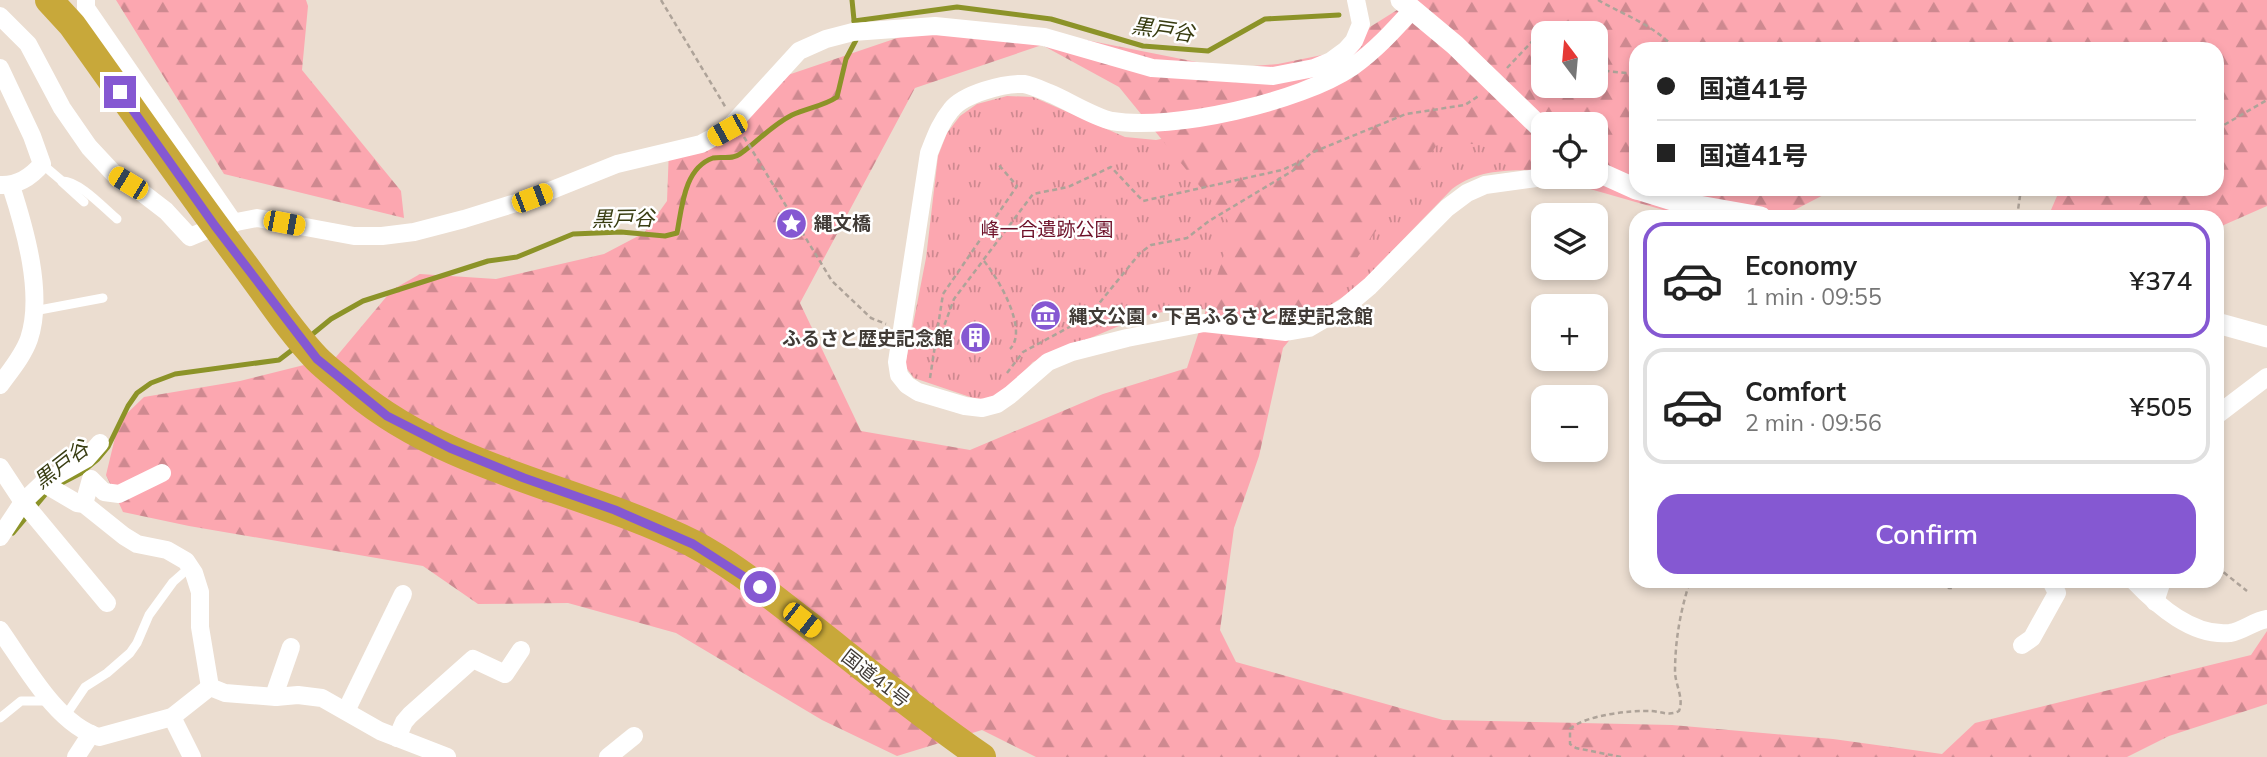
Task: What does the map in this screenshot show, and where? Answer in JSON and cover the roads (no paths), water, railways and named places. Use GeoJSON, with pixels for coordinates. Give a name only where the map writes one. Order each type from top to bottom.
{"type":"FeatureCollection","features":[{"type":"Feature","properties":{"kind":"highway","name":"国道41号"},"geometry":{"type":"LineString","coordinates":[[49,0],[72,25],[225,225],[287,321],[317,359],[387,416],[440,443],[524,478],[615,510],[693,544],[760,587],[948,734],[982,757]]}},
{"type":"Feature","properties":{"kind":"street"},"geometry":{"type":"LineString","coordinates":[[86,0],[86,8],[225,225]]}},
{"type":"Feature","properties":{"kind":"street"},"geometry":{"type":"LineString","coordinates":[[0,16],[28,44],[62,108],[89,147],[116,176],[166,211],[190,237],[257,218],[354,236],[382,236],[414,232],[475,216],[532,198],[617,164],[701,144],[727,130],[799,51],[826,39],[853,32],[935,26],[1044,37],[1152,68],[1273,76],[1314,68],[1331,61],[1346,50],[1354,41],[1361,24],[1356,0]]}},
{"type":"Feature","properties":{"kind":"street"},"geometry":{"type":"LineString","coordinates":[[1531,118],[1455,45],[1407,4],[1383,42],[1353,67],[1330,80],[1261,104],[1170,122],[1110,121],[1024,84],[976,93],[952,108],[939,127],[929,153],[897,362],[899,375],[907,386],[928,395],[982,408],[1010,395],[1048,362],[1072,352],[1204,323],[1286,331],[1309,328],[1345,307],[1370,286],[1447,208],[1467,193],[1485,185],[1531,179]]}},
{"type":"Feature","properties":{"kind":"street"},"geometry":{"type":"LineString","coordinates":[[0,68],[42,164],[33,175],[5,188],[28,239],[34,311],[30,338],[0,385]]}},
{"type":"Feature","properties":{"kind":"street"},"geometry":{"type":"LineString","coordinates":[[1608,176],[1629,185]]}},
{"type":"Feature","properties":{"kind":"street"},"geometry":{"type":"LineString","coordinates":[[1660,196],[1722,210]]}},
{"type":"Feature","properties":{"kind":"street"},"geometry":{"type":"LineString","coordinates":[[2224,325],[2267,337]]}},
{"type":"Feature","properties":{"kind":"street"},"geometry":{"type":"LineString","coordinates":[[2224,410],[2267,377]]}},
{"type":"Feature","properties":{"kind":"street"},"geometry":{"type":"LineString","coordinates":[[0,537],[29,508],[43,483],[86,459],[100,443]]}},
{"type":"Feature","properties":{"kind":"street"},"geometry":{"type":"LineString","coordinates":[[1,471],[107,603]]}},
{"type":"Feature","properties":{"kind":"street"},"geometry":{"type":"LineString","coordinates":[[84,504],[91,479],[104,492],[119,494],[162,473]]}},
{"type":"Feature","properties":{"kind":"street"},"geometry":{"type":"LineString","coordinates":[[43,483],[77,503],[84,504],[137,544],[167,550],[186,561],[194,573],[200,592],[199,614],[210,687]]}},
{"type":"Feature","properties":{"kind":"street"},"geometry":{"type":"LineString","coordinates":[[2022,645],[2032,638],[2057,593],[2054,588]]}},
{"type":"Feature","properties":{"kind":"street"},"geometry":{"type":"LineString","coordinates":[[2141,588],[2166,611],[2212,632],[2232,633],[2267,619]]}},
{"type":"Feature","properties":{"kind":"street"},"geometry":{"type":"LineString","coordinates":[[2155,602],[2160,588]]}},
{"type":"Feature","properties":{"kind":"street"},"geometry":{"type":"LineString","coordinates":[[346,711],[403,594]]}},
{"type":"Feature","properties":{"kind":"street"},"geometry":{"type":"LineString","coordinates":[[0,630],[51,702],[91,734],[99,737],[172,717],[210,687]]}},
{"type":"Feature","properties":{"kind":"street"},"geometry":{"type":"LineString","coordinates":[[276,697],[291,647]]}},
{"type":"Feature","properties":{"kind":"street"},"geometry":{"type":"LineString","coordinates":[[397,738],[410,715],[473,659],[505,674],[521,650]]}},
{"type":"Feature","properties":{"kind":"street"},"geometry":{"type":"LineString","coordinates":[[210,687],[225,693],[322,698],[380,731],[447,757]]}},
{"type":"Feature","properties":{"kind":"street"},"geometry":{"type":"LineString","coordinates":[[172,717],[192,757]]}},
{"type":"Feature","properties":{"kind":"street"},"geometry":{"type":"LineString","coordinates":[[76,757],[91,734]]}},
{"type":"Feature","properties":{"kind":"street"},"geometry":{"type":"LineString","coordinates":[[608,757],[634,736]]}},
{"type":"Feature","properties":{"kind":"lane"},"geometry":{"type":"LineString","coordinates":[[42,164],[84,202]]}},
{"type":"Feature","properties":{"kind":"lane"},"geometry":{"type":"LineString","coordinates":[[62,181],[67,180],[78,186],[117,219]]}},
{"type":"Feature","properties":{"kind":"lane"},"geometry":{"type":"LineString","coordinates":[[34,311],[103,298]]}},
{"type":"Feature","properties":{"kind":"lane"},"geometry":{"type":"LineString","coordinates":[[66,715],[85,687],[130,653],[162,595],[190,567]]}},
{"type":"Feature","properties":{"kind":"lane"},"geometry":{"type":"LineString","coordinates":[[0,718],[21,701],[51,702]]}},
{"type":"Feature","properties":{"kind":"waterway","name":"黒戸谷"},"geometry":{"type":"LineString","coordinates":[[309,337],[331,319],[363,301],[488,261],[517,257],[573,234],[621,232],[665,236],[677,233],[690,179],[703,163],[713,158],[737,156],[785,119],[837,97],[846,59],[856,40],[852,0]]}},
{"type":"Feature","properties":{"kind":"waterway","name":"黒戸谷"},"geometry":{"type":"LineString","coordinates":[[854,21],[957,7],[1051,19],[1143,46],[1208,51],[1265,19],[1339,15]]}},
{"type":"Feature","properties":{"kind":"waterway","name":"黒戸谷"},"geometry":{"type":"LineString","coordinates":[[58,485],[81,473],[98,459],[108,447],[137,393],[151,383],[175,374],[279,360],[296,347]]}},
{"type":"Feature","properties":{"kind":"waterway","name":"黒戸谷"},"geometry":{"type":"LineString","coordinates":[[13,533],[49,490]]}},
{"type":"Feature","properties":{"kind":"place","name":"縄文橋"},"geometry":{"type":"Point","coordinates":[791,223]}},
{"type":"Feature","properties":{"kind":"place","name":"縄文公園・下呂ふるさと歴史記念館"},"geometry":{"type":"Point","coordinates":[1046,316]}},
{"type":"Feature","properties":{"kind":"place","name":"ふるさと歴史記念館"},"geometry":{"type":"Point","coordinates":[976,338]}},
{"type":"Feature","properties":{"kind":"park label","name":"峰一合遺跡公園"},"geometry":{"type":"Point","coordinates":[1047,229]}}]}
